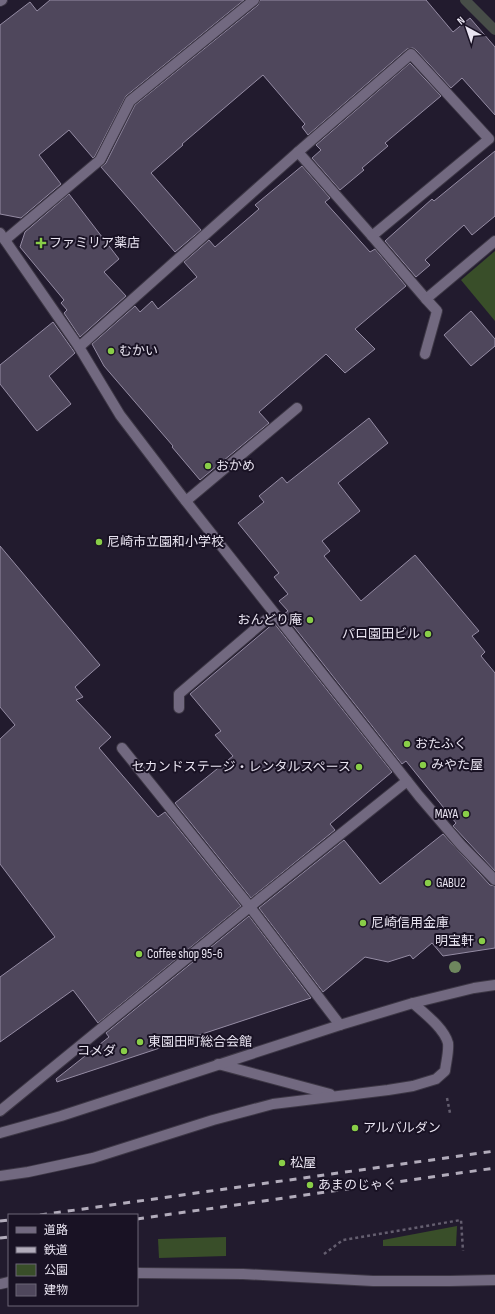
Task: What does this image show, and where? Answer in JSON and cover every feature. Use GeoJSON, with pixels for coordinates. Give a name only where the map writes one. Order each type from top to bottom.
{"type":"FeatureCollection","features":[{"type":"Feature","properties":{"kind":"street"},"geometry":{"type":"LineString","coordinates":[[254,0],[130,101],[100,160],[3,237],[79,348],[120,415],[407,781],[461,846],[495,880]]}},
{"type":"Feature","properties":{"kind":"street"},"geometry":{"type":"LineString","coordinates":[[79,348],[298,152],[411,54],[489,139],[372,236]]}},
{"type":"Feature","properties":{"kind":"street"},"geometry":{"type":"LineString","coordinates":[[298,152],[437,311],[425,354]]}},
{"type":"Feature","properties":{"kind":"street"},"geometry":{"type":"LineString","coordinates":[[426,299],[495,241]]}},
{"type":"Feature","properties":{"kind":"street"},"geometry":{"type":"LineString","coordinates":[[186,501],[297,408]]}},
{"type":"Feature","properties":{"kind":"street"},"geometry":{"type":"LineString","coordinates":[[179,708],[179,694],[274,613]]}},
{"type":"Feature","properties":{"kind":"street"},"geometry":{"type":"LineString","coordinates":[[122,748],[250,907],[340,1025]]}},
{"type":"Feature","properties":{"kind":"street"},"geometry":{"type":"LineString","coordinates":[[0,1111],[407,781]]}},
{"type":"Feature","properties":{"kind":"street"},"geometry":{"type":"LineString","coordinates":[[0,1133],[61,1116],[218,1064],[413,1003],[474,988],[495,985]]}},
{"type":"Feature","properties":{"kind":"street"},"geometry":{"type":"LineString","coordinates":[[0,1176],[28,1172],[93,1158],[213,1120],[273,1104],[388,1090],[429,1082],[441,1076],[445,1071],[448,1042],[432,1020],[413,1003]]}},
{"type":"Feature","properties":{"kind":"street"},"geometry":{"type":"LineString","coordinates":[[218,1064],[334,1096]]}},
{"type":"Feature","properties":{"kind":"street"},"geometry":{"type":"LineString","coordinates":[[138,1273],[242,1274],[373,1281],[450,1282],[495,1280]]}},
{"type":"Feature","properties":{"kind":"path"},"geometry":{"type":"LineString","coordinates":[[447,1095],[450,1113]]}},
{"type":"Feature","properties":{"kind":"path"},"geometry":{"type":"LineString","coordinates":[[324,1254],[343,1240],[461,1220],[463,1251]]}},
{"type":"Feature","properties":{"kind":"green space"},"geometry":{"type":"Polygon","coordinates":[[[495,251],[495,321],[461,280],[495,251]]]}},
{"type":"Feature","properties":{"kind":"green space"},"geometry":{"type":"Polygon","coordinates":[[[457,1226],[456,1246],[383,1246],[383,1240],[457,1226]]]}},
{"type":"Feature","properties":{"kind":"green space"},"geometry":{"type":"Polygon","coordinates":[[[226,1237],[226,1256],[159,1258],[158,1239],[226,1237]]]}},
{"type":"Feature","properties":{"kind":"building"},"geometry":{"type":"Polygon","coordinates":[[[50,0],[244,0],[126,96],[93,158],[69,130],[39,155],[61,184],[21,218],[0,214],[0,25],[30,2],[37,11],[50,0]]]}},
{"type":"Feature","properties":{"kind":"building"},"geometry":{"type":"Polygon","coordinates":[[[260,0],[426,0],[453,32],[470,18],[495,47],[495,115],[462,78],[451,88],[413,48],[407,49],[308,135],[302,127],[305,124],[263,75],[182,144],[183,145],[151,173],[201,230],[175,252],[101,167],[106,163],[135,105],[258,5],[260,0]]]}},
{"type":"Feature","properties":{"kind":"building"},"geometry":{"type":"Polygon","coordinates":[[[410,63],[441,96],[385,143],[388,146],[362,168],[364,170],[340,190],[312,158],[321,150],[316,145],[410,63]]]}},
{"type":"Feature","properties":{"kind":"building"},"geometry":{"type":"Polygon","coordinates":[[[495,151],[495,216],[472,235],[464,225],[425,260],[430,265],[416,277],[385,241],[432,199],[434,201],[495,151]]]}},
{"type":"Feature","properties":{"kind":"building"},"geometry":{"type":"Polygon","coordinates":[[[302,166],[330,198],[325,202],[370,252],[375,249],[406,286],[355,329],[375,349],[345,373],[326,354],[259,412],[269,423],[200,480],[172,447],[173,446],[104,366],[92,344],[135,306],[140,312],[152,301],[158,309],[197,277],[184,262],[209,240],[215,247],[259,209],[255,205],[302,166]]]}},
{"type":"Feature","properties":{"kind":"building"},"geometry":{"type":"Polygon","coordinates":[[[69,194],[119,259],[104,272],[126,296],[80,337],[64,313],[67,310],[61,303],[64,300],[20,247],[25,232],[69,194]]]}},
{"type":"Feature","properties":{"kind":"building"},"geometry":{"type":"Polygon","coordinates":[[[471,311],[495,339],[495,346],[471,366],[444,335],[471,311]]]}},
{"type":"Feature","properties":{"kind":"building"},"geometry":{"type":"Polygon","coordinates":[[[53,322],[75,353],[49,376],[71,404],[37,431],[0,384],[0,365],[53,322]]]}},
{"type":"Feature","properties":{"kind":"building"},"geometry":{"type":"Polygon","coordinates":[[[369,418],[388,443],[338,483],[360,511],[322,541],[330,551],[324,556],[361,601],[415,555],[479,631],[472,636],[485,652],[481,656],[495,673],[495,871],[453,826],[456,823],[406,761],[402,764],[284,614],[288,611],[279,601],[288,594],[274,577],[279,573],[238,523],[264,502],[259,496],[282,477],[287,483],[369,418]]]}},
{"type":"Feature","properties":{"kind":"building"},"geometry":{"type":"Polygon","coordinates":[[[0,546],[100,665],[75,687],[83,697],[76,700],[111,737],[99,748],[158,817],[165,812],[241,906],[98,1023],[73,990],[0,1042],[0,977],[55,937],[0,864],[0,739],[15,725],[0,707],[0,546]]]}},
{"type":"Feature","properties":{"kind":"building"},"geometry":{"type":"Polygon","coordinates":[[[274,623],[392,772],[330,824],[335,830],[251,898],[175,803],[233,756],[215,735],[221,731],[190,694],[274,623]]]}},
{"type":"Feature","properties":{"kind":"building"},"geometry":{"type":"Polygon","coordinates":[[[443,834],[490,885],[495,886],[495,948],[443,956],[432,943],[413,959],[410,955],[388,962],[365,957],[323,992],[259,908],[344,840],[380,884],[443,834]]]}},
{"type":"Feature","properties":{"kind":"building","name":"東園田町総合会館"},"geometry":{"type":"Polygon","coordinates":[[[249,916],[311,998],[57,1082],[56,1079],[109,1037],[106,1033],[249,916]]]}},
{"type":"Feature","properties":{"kind":"waterway"},"geometry":{"type":"LineString","coordinates":[[465,0],[495,30]]}},
{"type":"Feature","properties":{"kind":"railway"},"geometry":{"type":"LineString","coordinates":[[47,1214],[495,1151]]}},
{"type":"Feature","properties":{"kind":"railway"},"geometry":{"type":"LineString","coordinates":[[138,1219],[495,1168]]}},
{"type":"Feature","properties":{"kind":"railway"},"geometry":{"type":"LineString","coordinates":[[0,1221],[8,1220]]}},
{"type":"Feature","properties":{"kind":"railway"},"geometry":{"type":"LineString","coordinates":[[0,1238],[8,1237]]}},
{"type":"Feature","properties":{"kind":"place","name":"ファミリア薬店"},"geometry":{"type":"Point","coordinates":[41,243]}},
{"type":"Feature","properties":{"kind":"place","name":"むかい"},"geometry":{"type":"Point","coordinates":[111,351]}},
{"type":"Feature","properties":{"kind":"place","name":"おかめ"},"geometry":{"type":"Point","coordinates":[208,466]}},
{"type":"Feature","properties":{"kind":"place","name":"尼崎市立園和小学校"},"geometry":{"type":"Point","coordinates":[99,542]}},
{"type":"Feature","properties":{"kind":"place","name":"おんどり庵"},"geometry":{"type":"Point","coordinates":[310,620]}},
{"type":"Feature","properties":{"kind":"place","name":"パロ園田ビル"},"geometry":{"type":"Point","coordinates":[428,634]}},
{"type":"Feature","properties":{"kind":"place","name":"おたふく"},"geometry":{"type":"Point","coordinates":[407,744]}},
{"type":"Feature","properties":{"kind":"place","name":"みやた屋"},"geometry":{"type":"Point","coordinates":[423,765]}},
{"type":"Feature","properties":{"kind":"place","name":"セカンドステージ・レンタルスペース"},"geometry":{"type":"Point","coordinates":[359,767]}},
{"type":"Feature","properties":{"kind":"place","name":"MAYA"},"geometry":{"type":"Point","coordinates":[466,814]}},
{"type":"Feature","properties":{"kind":"place","name":"GABU2"},"geometry":{"type":"Point","coordinates":[428,883]}},
{"type":"Feature","properties":{"kind":"place","name":"尼崎信用金庫"},"geometry":{"type":"Point","coordinates":[363,923]}},
{"type":"Feature","properties":{"kind":"place","name":"明宝軒"},"geometry":{"type":"Point","coordinates":[482,941]}},
{"type":"Feature","properties":{"kind":"place","name":"Coffee shop 95-6"},"geometry":{"type":"Point","coordinates":[139,954]}},
{"type":"Feature","properties":{"kind":"place","name":"東園田町総合会館"},"geometry":{"type":"Point","coordinates":[140,1042]}},
{"type":"Feature","properties":{"kind":"place","name":"コメダ"},"geometry":{"type":"Point","coordinates":[124,1051]}},
{"type":"Feature","properties":{"kind":"place","name":"アルバルダン"},"geometry":{"type":"Point","coordinates":[355,1128]}},
{"type":"Feature","properties":{"kind":"place","name":"松屋"},"geometry":{"type":"Point","coordinates":[282,1163]}},
{"type":"Feature","properties":{"kind":"place","name":"あまのじゃく"},"geometry":{"type":"Point","coordinates":[310,1185]}}]}
